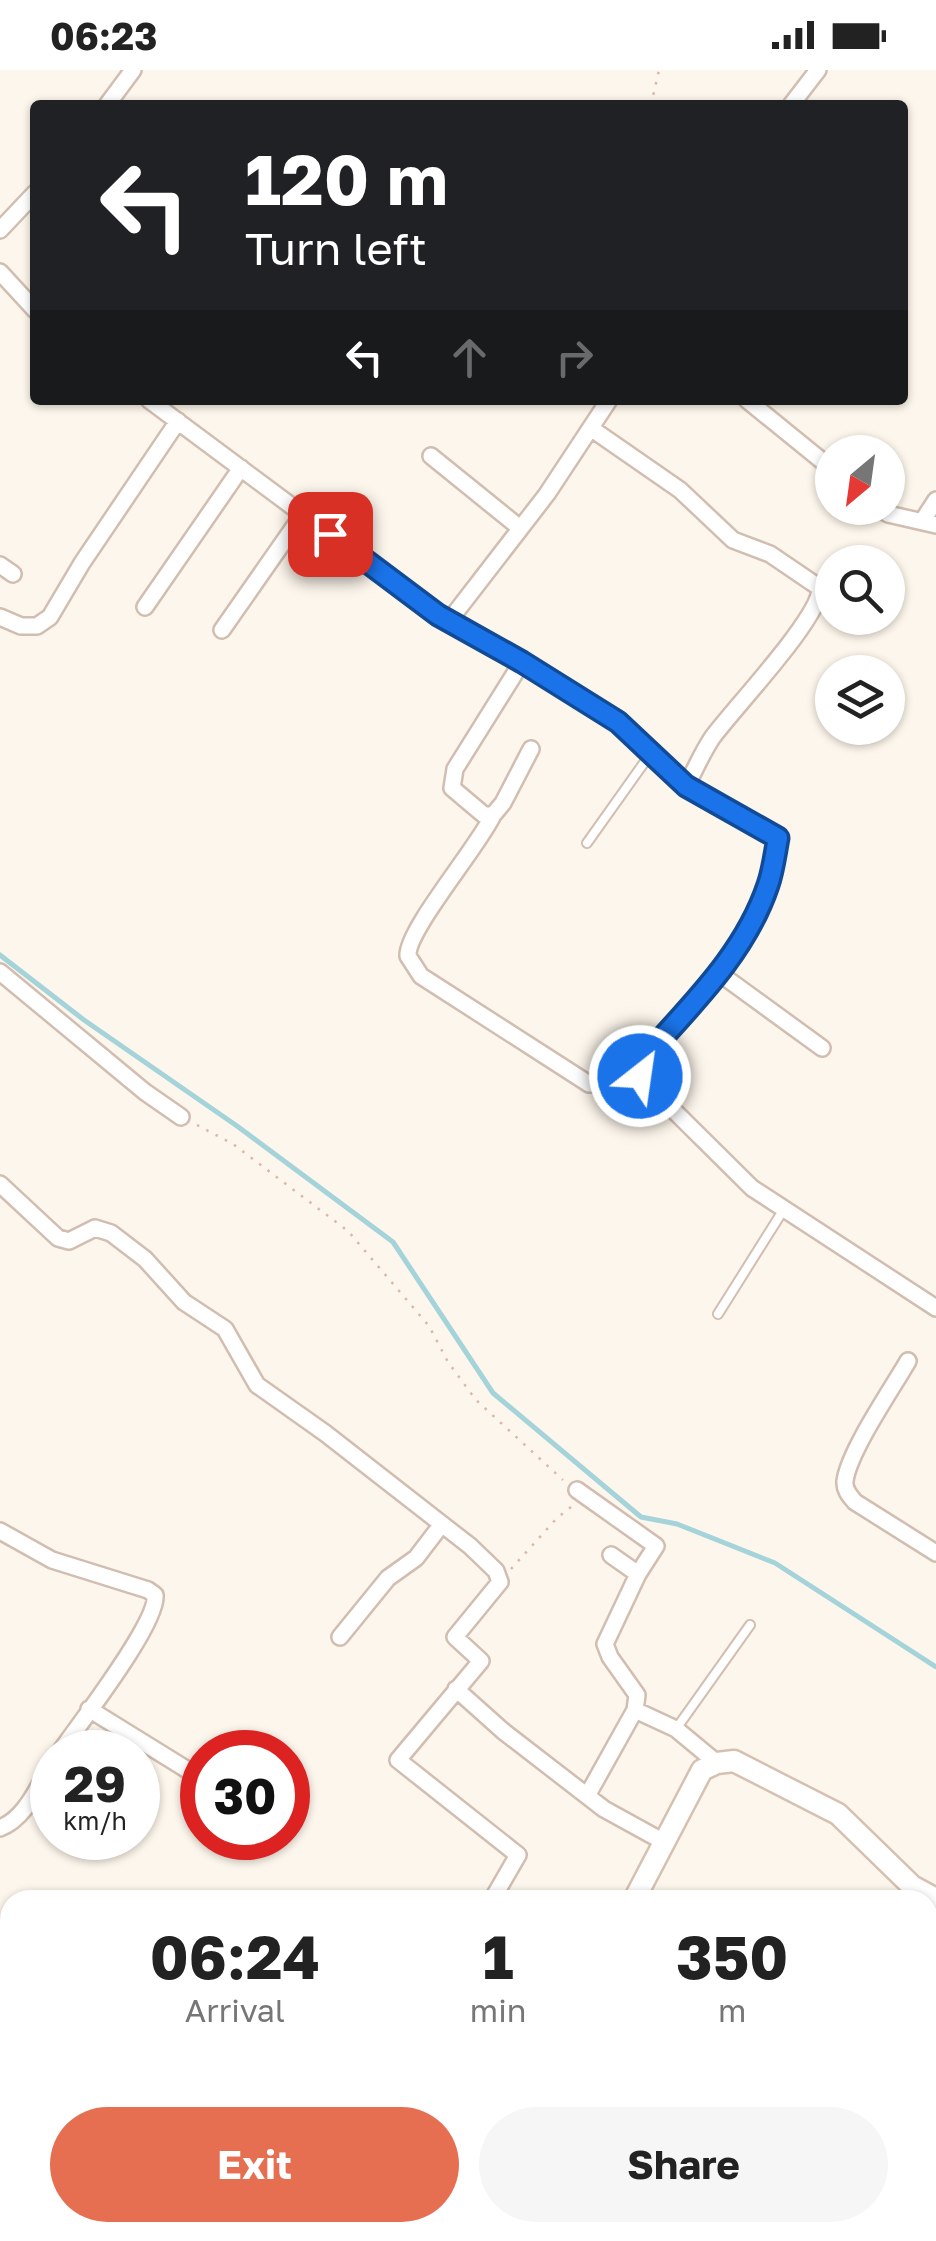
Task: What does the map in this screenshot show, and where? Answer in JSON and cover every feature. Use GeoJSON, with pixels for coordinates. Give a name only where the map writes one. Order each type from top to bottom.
{"type":"FeatureCollection","features":[{"type":"Feature","properties":{"kind":"street"},"geometry":{"type":"LineString","coordinates":[[112,100],[133,70]]}},
{"type":"Feature","properties":{"kind":"street"},"geometry":{"type":"LineString","coordinates":[[795,100],[818,70]]}},
{"type":"Feature","properties":{"kind":"street"},"geometry":{"type":"LineString","coordinates":[[0,230],[30,198]]}},
{"type":"Feature","properties":{"kind":"street"},"geometry":{"type":"LineString","coordinates":[[0,272],[30,305]]}},
{"type":"Feature","properties":{"kind":"street"},"geometry":{"type":"LineString","coordinates":[[156,405],[449,621],[618,722],[686,786],[778,838],[768,885],[739,945],[719,974],[644,1058],[640,1076],[752,1188],[936,1308]]}},
{"type":"Feature","properties":{"kind":"street"},"geometry":{"type":"LineString","coordinates":[[449,621],[606,405]]}},
{"type":"Feature","properties":{"kind":"street"},"geometry":{"type":"LineString","coordinates":[[753,405],[815,455]]}},
{"type":"Feature","properties":{"kind":"street"},"geometry":{"type":"LineString","coordinates":[[0,617],[21,626],[37,626],[50,617],[178,422]]}},
{"type":"Feature","properties":{"kind":"street"},"geometry":{"type":"LineString","coordinates":[[592,429],[680,490],[733,540],[770,554],[820,588],[821,594],[807,618],[712,739],[686,786]]}},
{"type":"Feature","properties":{"kind":"street"},"geometry":{"type":"LineString","coordinates":[[431,456],[520,528]]}},
{"type":"Feature","properties":{"kind":"street"},"geometry":{"type":"LineString","coordinates":[[145,607],[241,468]]}},
{"type":"Feature","properties":{"kind":"street"},"geometry":{"type":"LineString","coordinates":[[905,519],[930,522],[936,500]]}},
{"type":"Feature","properties":{"kind":"street"},"geometry":{"type":"LineString","coordinates":[[222,630],[303,514]]}},
{"type":"Feature","properties":{"kind":"street"},"geometry":{"type":"LineString","coordinates":[[492,814],[484,815],[461,797],[452,788],[451,780],[522,662]]}},
{"type":"Feature","properties":{"kind":"street"},"geometry":{"type":"LineString","coordinates":[[532,749],[474,850],[412,936],[408,956],[421,976],[589,1084],[599,1084],[642,1067]]}},
{"type":"Feature","properties":{"kind":"street"},"geometry":{"type":"LineString","coordinates":[[0,972],[181,1118]]}},
{"type":"Feature","properties":{"kind":"street"},"geometry":{"type":"LineString","coordinates":[[719,974],[822,1048]]}},
{"type":"Feature","properties":{"kind":"street"},"geometry":{"type":"LineString","coordinates":[[0,1184],[58,1238],[69,1241],[95,1228],[111,1232],[144,1259],[184,1302],[225,1329],[257,1385],[326,1432],[496,1571],[500,1582],[455,1637],[481,1661],[398,1760],[518,1855],[498,1890]]}},
{"type":"Feature","properties":{"kind":"street"},"geometry":{"type":"LineString","coordinates":[[908,1360],[855,1454],[844,1483],[855,1502],[936,1554]]}},
{"type":"Feature","properties":{"kind":"street"},"geometry":{"type":"LineString","coordinates":[[577,1490],[656,1546],[638,1574],[605,1644],[637,1694],[635,1710],[587,1796]]}},
{"type":"Feature","properties":{"kind":"street"},"geometry":{"type":"LineString","coordinates":[[340,1638],[388,1578],[416,1558],[442,1524]]}},
{"type":"Feature","properties":{"kind":"street"},"geometry":{"type":"LineString","coordinates":[[0,1531],[52,1560],[155,1595],[154,1612],[75,1730]]}},
{"type":"Feature","properties":{"kind":"street"},"geometry":{"type":"LineString","coordinates":[[611,1555],[638,1574]]}},
{"type":"Feature","properties":{"kind":"street"},"geometry":{"type":"LineString","coordinates":[[456,1689],[503,1731],[604,1809],[664,1842]]}},
{"type":"Feature","properties":{"kind":"street"},"geometry":{"type":"LineString","coordinates":[[89,1709],[180,1765]]}},
{"type":"Feature","properties":{"kind":"street"},"geometry":{"type":"LineString","coordinates":[[635,1710],[676,1729],[717,1763]]}},
{"type":"Feature","properties":{"kind":"street"},"geometry":{"type":"LineString","coordinates":[[639,1890],[702,1770],[734,1761],[838,1814],[919,1890]]}},
{"type":"Feature","properties":{"kind":"street"},"geometry":{"type":"LineString","coordinates":[[0,1828],[16,1818],[30,1800]]}},
{"type":"Feature","properties":{"kind":"lane"},"geometry":{"type":"LineString","coordinates":[[587,844],[651,753]]}},
{"type":"Feature","properties":{"kind":"lane"},"geometry":{"type":"LineString","coordinates":[[718,1314],[784,1208]]}},
{"type":"Feature","properties":{"kind":"lane"},"geometry":{"type":"LineString","coordinates":[[676,1729],[750,1625]]}},
{"type":"Feature","properties":{"kind":"path"},"geometry":{"type":"LineString","coordinates":[[652,100],[659,70]]}},
{"type":"Feature","properties":{"kind":"path"},"geometry":{"type":"LineString","coordinates":[[181,1118],[234,1144],[348,1231],[429,1326],[448,1362],[476,1400],[577,1490],[577,1500],[500,1582]]}},
{"type":"Feature","properties":{"kind":"waterway"},"geometry":{"type":"LineString","coordinates":[[0,955],[393,1242],[493,1393],[641,1517],[677,1524],[775,1563],[936,1667]]}},
{"type":"Feature","properties":{"kind":"route"},"geometry":{"type":"LineString","coordinates":[[330,534],[438,615],[618,722],[686,786],[778,838],[768,885],[739,945],[719,974],[644,1058],[640,1076]]}}]}
